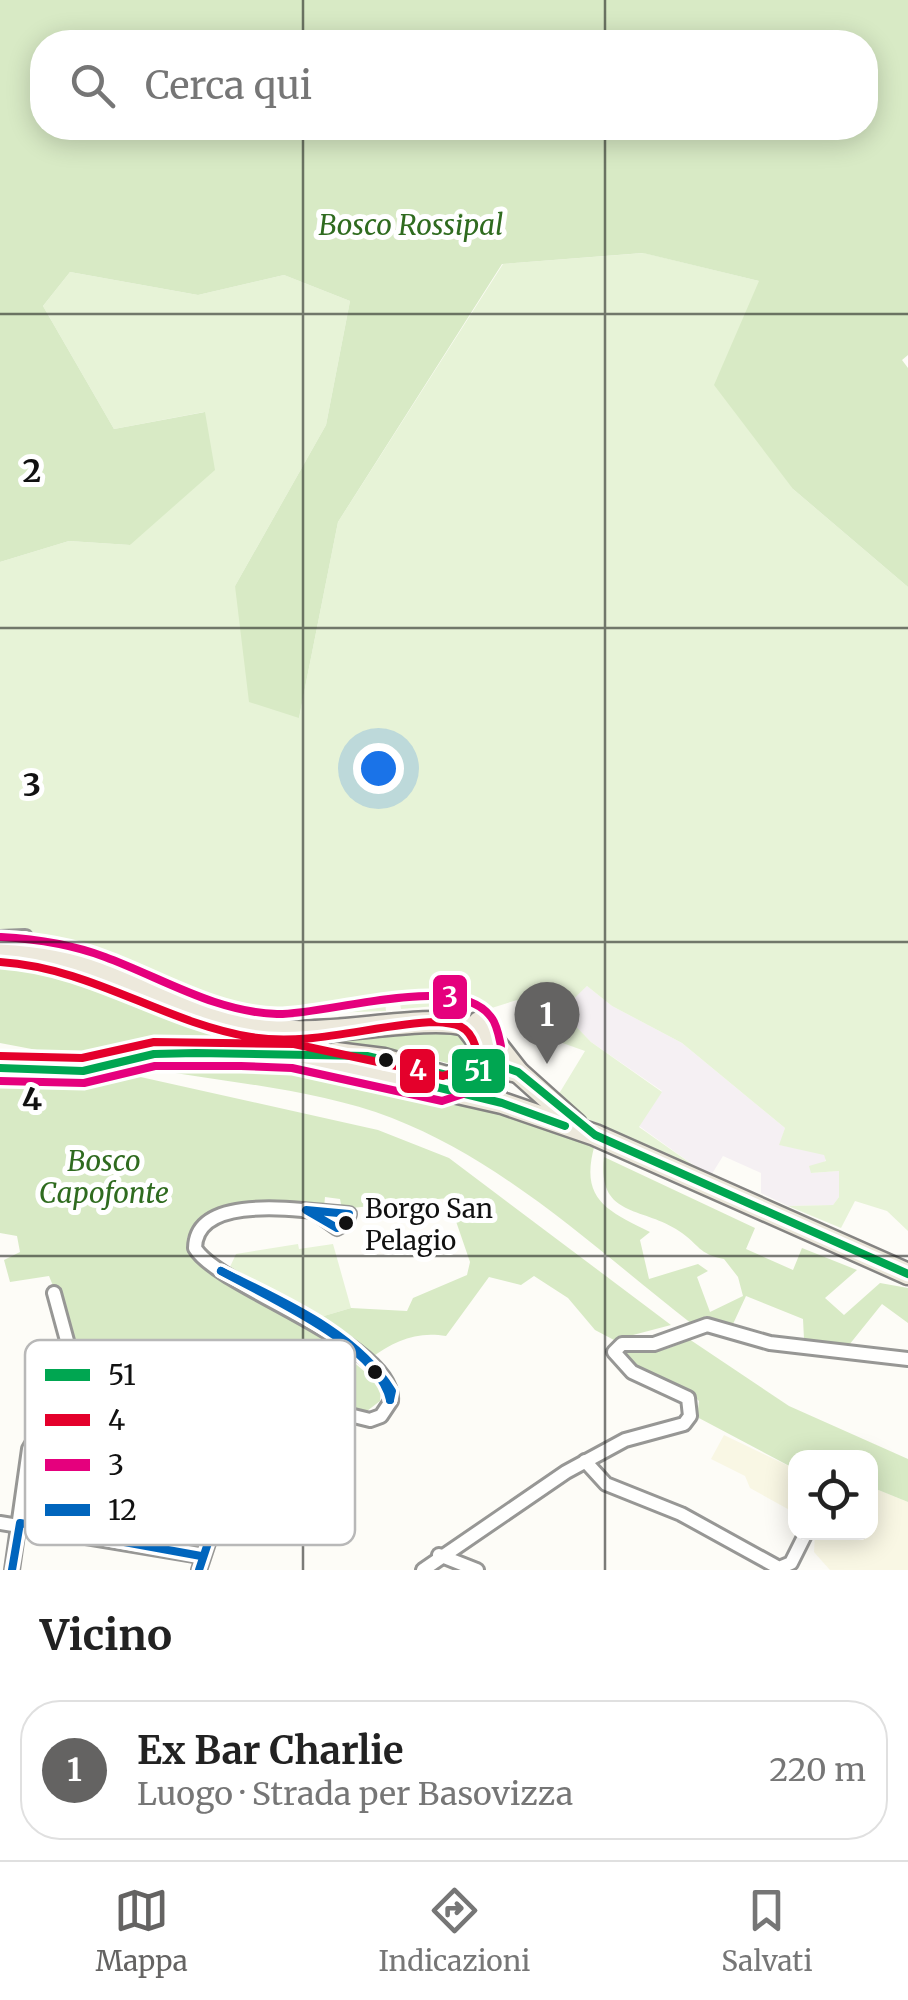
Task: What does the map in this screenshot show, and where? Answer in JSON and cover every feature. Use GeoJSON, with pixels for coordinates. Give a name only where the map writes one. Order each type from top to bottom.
{"type":"FeatureCollection","features":[{"type":"Feature","properties":{"kind":"main road"},"geometry":{"type":"LineString","coordinates":[[0,950],[29,949],[100,965],[214,1016],[274,1027],[322,1030],[457,1023],[481,1034],[557,1108],[595,1135]]}},
{"type":"Feature","properties":{"kind":"main road"},"geometry":{"type":"LineString","coordinates":[[414,1067],[440,1071],[461,1068],[481,1034]]}},
{"type":"Feature","properties":{"kind":"main road"},"geometry":{"type":"LineString","coordinates":[[481,1034],[479,1070],[483,1085],[502,1103]]}},
{"type":"Feature","properties":{"kind":"main road"},"geometry":{"type":"LineString","coordinates":[[0,1068],[83,1071],[154,1054],[367,1056],[455,1078],[501,1066],[518,1072]]}},
{"type":"Feature","properties":{"kind":"main road"},"geometry":{"type":"LineString","coordinates":[[294,1056],[502,1103],[595,1135],[908,1274]]}},
{"type":"Feature","properties":{"kind":"main road"},"geometry":{"type":"LineString","coordinates":[[444,1089],[463,1085],[479,1070]]}},
{"type":"Feature","properties":{"kind":"street"},"geometry":{"type":"LineString","coordinates":[[0,938],[24,937],[29,949]]}},
{"type":"Feature","properties":{"kind":"street"},"geometry":{"type":"LineString","coordinates":[[316,1213],[282,1206],[252,1207],[206,1225],[195,1238],[194,1248],[211,1266],[304,1317],[337,1340]]}},
{"type":"Feature","properties":{"kind":"street"},"geometry":{"type":"LineString","coordinates":[[54,1293],[67,1340]]}},
{"type":"Feature","properties":{"kind":"street"},"geometry":{"type":"LineString","coordinates":[[423,1570],[585,1461],[625,1440],[684,1424],[690,1416],[688,1398],[682,1392],[644,1379],[622,1364],[614,1352],[622,1344],[654,1344],[708,1325],[770,1343],[908,1359]]}},
{"type":"Feature","properties":{"kind":"street"},"geometry":{"type":"LineString","coordinates":[[355,1353],[388,1383],[391,1401],[381,1416],[370,1420],[355,1416]]}},
{"type":"Feature","properties":{"kind":"street"},"geometry":{"type":"LineString","coordinates":[[585,1461],[606,1484],[681,1514],[786,1569],[802,1540]]}},
{"type":"Feature","properties":{"kind":"street"},"geometry":{"type":"LineString","coordinates":[[12,1570],[25,1484]]}},
{"type":"Feature","properties":{"kind":"street"},"geometry":{"type":"LineString","coordinates":[[0,1523],[25,1524]]}},
{"type":"Feature","properties":{"kind":"street"},"geometry":{"type":"LineString","coordinates":[[119,1545],[200,1563]]}},
{"type":"Feature","properties":{"kind":"street"},"geometry":{"type":"LineString","coordinates":[[440,1555],[477,1570]]}},
{"type":"Feature","properties":{"kind":"shaded area"},"geometry":{"type":"Polygon","coordinates":[[[587,986],[612,1006],[682,1043],[785,1128],[780,1145],[824,1154],[826,1160],[811,1173],[839,1171],[839,1197],[833,1205],[788,1206],[761,1193],[761,1173],[723,1156],[710,1177],[639,1126],[662,1091],[591,1042],[560,1010],[587,986]]]}},
{"type":"Feature","properties":{"kind":"shaded area"},"geometry":{"type":"Polygon","coordinates":[[[724,1435],[788,1466],[788,1509],[750,1488],[745,1476],[711,1459],[724,1435]]]}},
{"type":"Feature","properties":{"kind":"shaded area"},"geometry":{"type":"Polygon","coordinates":[[[878,1490],[908,1502],[908,1570],[830,1570],[814,1552],[815,1540],[878,1540],[878,1490]]]}},
{"type":"Feature","properties":{"kind":"green space","name":"Bosco Rossipal"},"geometry":{"type":"Polygon","coordinates":[[[0,0],[908,0],[908,355],[902,360],[908,368],[908,587],[793,489],[714,385],[759,281],[643,253],[502,264],[338,522],[299,718],[249,702],[235,586],[326,425],[350,301],[284,275],[198,295],[70,272],[43,306],[114,429],[205,412],[215,470],[130,545],[69,541],[0,562],[0,0]]]}},
{"type":"Feature","properties":{"kind":"green space"},"geometry":{"type":"Polygon","coordinates":[[[644,253],[759,281],[793,489],[908,587],[908,1231],[887,1211],[855,1201],[841,1228],[788,1206],[833,1205],[839,1197],[839,1171],[811,1173],[809,1166],[826,1161],[824,1155],[779,1145],[785,1128],[682,1043],[612,1006],[587,986],[561,1011],[591,1042],[662,1092],[639,1127],[710,1177],[580,1115],[557,1097],[585,1051],[520,1028],[517,1000],[479,1012],[459,1004],[401,1009],[399,998],[385,1000],[386,1011],[239,1016],[197,1003],[153,977],[89,951],[0,934],[0,562],[69,541],[130,545],[204,412],[114,429],[43,306],[70,272],[198,295],[284,275],[350,301],[326,425],[235,586],[299,718],[338,522],[503,264],[644,253]]]}},
{"type":"Feature","properties":{"kind":"green space"},"geometry":{"type":"Polygon","coordinates":[[[0,959],[83,971],[236,1032],[281,1036],[456,1032],[464,1038],[465,1051],[447,1063],[409,1053],[231,1043],[152,1045],[95,1061],[0,1043],[0,959]]]}},
{"type":"Feature","properties":{"kind":"green space","name":"Bosco Capofonte"},"geometry":{"type":"Polygon","coordinates":[[[143,1062],[292,1064],[508,1113],[595,1144],[591,1178],[600,1200],[650,1232],[640,1240],[649,1279],[698,1264],[708,1271],[697,1277],[710,1312],[743,1296],[738,1277],[724,1259],[704,1252],[679,1231],[615,1201],[604,1177],[604,1157],[755,1228],[746,1249],[793,1270],[802,1248],[857,1270],[825,1298],[844,1315],[880,1283],[908,1288],[908,1323],[882,1304],[849,1345],[804,1339],[803,1319],[746,1296],[733,1324],[706,1316],[692,1324],[512,1183],[433,1136],[331,1099],[138,1067],[136,1076],[378,1130],[449,1158],[671,1325],[614,1340],[595,1330],[568,1298],[534,1276],[521,1285],[489,1277],[446,1336],[406,1339],[371,1358],[355,1346],[355,1340],[347,1340],[317,1318],[351,1308],[407,1311],[413,1298],[467,1275],[470,1262],[448,1198],[342,1209],[340,1199],[325,1197],[324,1208],[270,1201],[231,1206],[213,1213],[187,1238],[188,1249],[206,1268],[328,1340],[75,1340],[49,1276],[10,1282],[4,1260],[20,1252],[17,1236],[0,1233],[0,1074],[143,1062]]]}},
{"type":"Feature","properties":{"kind":"green space"},"geometry":{"type":"Polygon","coordinates":[[[298,1244],[299,1249],[333,1244],[351,1308],[317,1318],[229,1269],[236,1254],[298,1244]]]}},
{"type":"Feature","properties":{"kind":"green space"},"geometry":{"type":"Polygon","coordinates":[[[689,1339],[789,1406],[908,1459],[908,1502],[878,1490],[878,1450],[788,1450],[788,1465],[697,1417],[699,1401],[691,1393],[642,1370],[626,1355],[629,1350],[646,1352],[689,1339]]]}},
{"type":"Feature","properties":{"kind":"green space","name":"Bosco Capofonte"},"geometry":{"type":"Polygon","coordinates":[[[355,1363],[381,1386],[380,1401],[367,1411],[355,1408],[355,1363]]]}},
{"type":"Feature","properties":{"kind":"transit line","name":"3"},"geometry":{"type":"LineString","coordinates":[[0,1081],[84,1083],[155,1066],[292,1068],[442,1101],[481,1088],[501,1046],[491,1017],[474,1004],[451,997],[391,999],[299,1013],[254,1012],[210,1001],[79,949],[1,937]]}},
{"type":"Feature","properties":{"kind":"transit line","name":"4"},"geometry":{"type":"LineString","coordinates":[[0,962],[66,974],[187,1020],[251,1037],[297,1039],[435,1022],[460,1026],[475,1045],[463,1069],[443,1076],[294,1044],[154,1042],[82,1058],[0,1056]]}},
{"type":"Feature","properties":{"kind":"transit line","name":"51"},"geometry":{"type":"LineString","coordinates":[[0,1068],[83,1071],[154,1054],[196,1053],[367,1056],[455,1077],[501,1066],[518,1072],[595,1135],[908,1274]]}},
{"type":"Feature","properties":{"kind":"transit line","name":"51"},"geometry":{"type":"LineString","coordinates":[[428,1085],[502,1103],[565,1126]]}},
{"type":"Feature","properties":{"kind":"transit line","name":"12"},"geometry":{"type":"LineString","coordinates":[[306,1210],[349,1214],[346,1223],[337,1228],[306,1210]]}},
{"type":"Feature","properties":{"kind":"transit line","name":"12"},"geometry":{"type":"LineString","coordinates":[[221,1271],[316,1320],[344,1340]]}},
{"type":"Feature","properties":{"kind":"transit line","name":"12"},"geometry":{"type":"LineString","coordinates":[[221,1271],[341,1340]]}},
{"type":"Feature","properties":{"kind":"transit line","name":"12"},"geometry":{"type":"LineString","coordinates":[[355,1349],[392,1391],[390,1400]]}},
{"type":"Feature","properties":{"kind":"transit line","name":"12"},"geometry":{"type":"LineString","coordinates":[[355,1352],[382,1380],[390,1400]]}},
{"type":"Feature","properties":{"kind":"transit line","name":"12"},"geometry":{"type":"LineString","coordinates":[[12,1570],[20,1523],[25,1524]]}},
{"type":"Feature","properties":{"kind":"transit line","name":"12"},"geometry":{"type":"LineString","coordinates":[[141,1545],[201,1556]]}},
{"type":"Feature","properties":{"kind":"transit line","name":"12"},"geometry":{"type":"LineString","coordinates":[[199,1570],[207,1545]]}},
{"type":"Feature","properties":{"kind":"place","name":"Ex Bar Charlie"},"geometry":{"type":"Point","coordinates":[547,1064]}},
{"type":"Feature","properties":{"kind":"place","name":"Borgo San Pelagio"},"geometry":{"type":"Point","coordinates":[346,1223]}}]}
